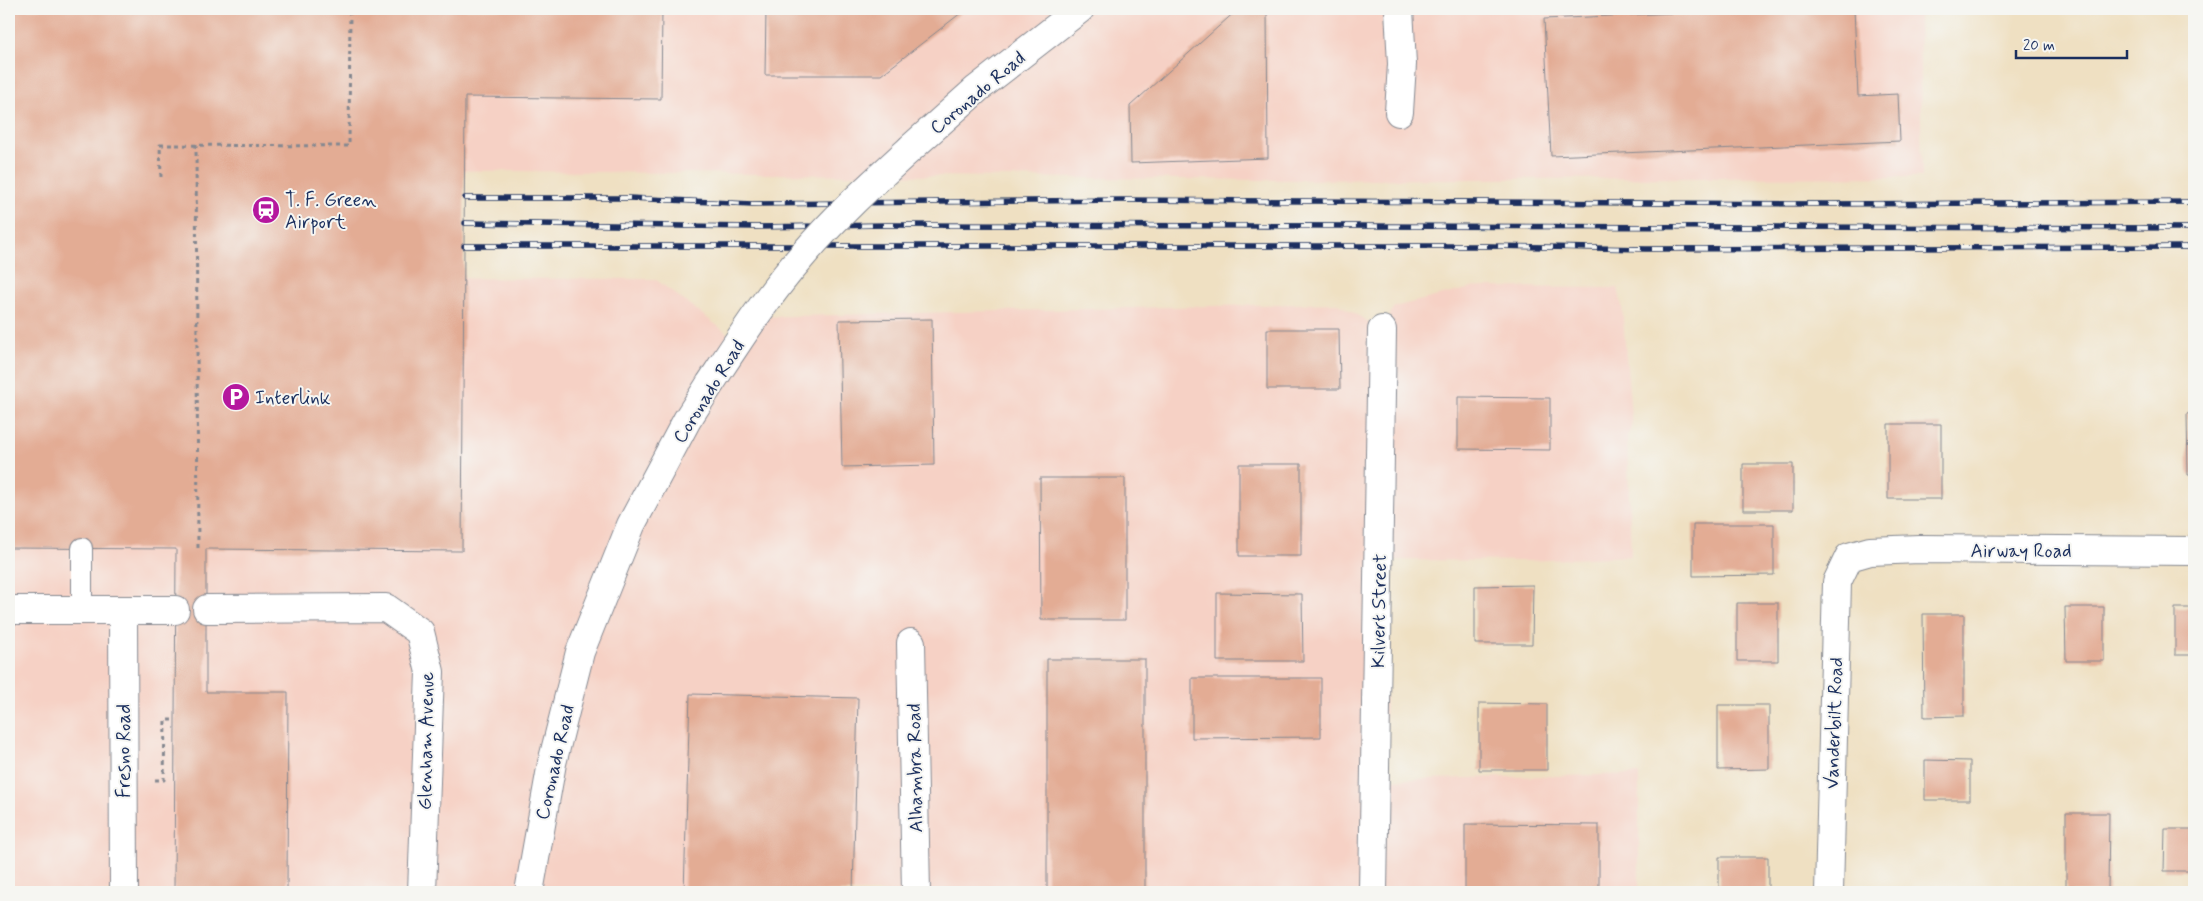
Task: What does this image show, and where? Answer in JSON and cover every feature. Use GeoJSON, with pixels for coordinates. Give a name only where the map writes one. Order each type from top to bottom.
{"type":"FeatureCollection","features":[{"type":"Feature","properties":{"kind":"street","name":"Coronado Road"},"geometry":{"type":"LineString","coordinates":[[529,892],[552,763],[580,652],[631,526],[687,420],[764,302],[803,255],[875,181],[977,89],[1080,9]]}},
{"type":"Feature","properties":{"kind":"street"},"geometry":{"type":"LineString","coordinates":[[1399,9],[1402,64],[1399,112]]}},
{"type":"Feature","properties":{"kind":"street","name":"Kilvert Street"},"geometry":{"type":"LineString","coordinates":[[1373,892],[1382,330]]}},
{"type":"Feature","properties":{"kind":"street","name":"Airway Road"},"geometry":{"type":"LineString","coordinates":[[1849,557],[1870,551],[1919,549],[2194,551]]}},
{"type":"Feature","properties":{"kind":"street","name":"Vanderbilt Road"},"geometry":{"type":"LineString","coordinates":[[1829,892],[1836,582],[1849,557]]}},
{"type":"Feature","properties":{"kind":"street","name":"Glenham Avenue"},"geometry":{"type":"LineString","coordinates":[[206,609],[386,608],[420,632],[430,672],[422,892]]}},
{"type":"Feature","properties":{"kind":"street"},"geometry":{"type":"LineString","coordinates":[[9,610],[175,610]]}},
{"type":"Feature","properties":{"kind":"street","name":"Fresno Road"},"geometry":{"type":"LineString","coordinates":[[123,610],[124,892]]}},
{"type":"Feature","properties":{"kind":"street","name":"Alhambra Road"},"geometry":{"type":"LineString","coordinates":[[911,643],[916,892]]}},
{"type":"Feature","properties":{"kind":"lane"},"geometry":{"type":"LineString","coordinates":[[82,548],[82,610]]}},
{"type":"Feature","properties":{"kind":"path"},"geometry":{"type":"LineString","coordinates":[[161,177],[160,145],[349,146],[350,9]]}},
{"type":"Feature","properties":{"kind":"path"},"geometry":{"type":"LineString","coordinates":[[196,144],[198,549]]}},
{"type":"Feature","properties":{"kind":"path"},"geometry":{"type":"LineString","coordinates":[[154,780],[164,780],[165,720],[175,720]]}},
{"type":"Feature","properties":{"kind":"shaded area"},"geometry":{"type":"Polygon","coordinates":[[[9,9],[1919,9],[1922,177],[1263,180],[9,165],[9,9]]]}},
{"type":"Feature","properties":{"kind":"shaded area"},"geometry":{"type":"Polygon","coordinates":[[[9,277],[655,279],[731,336],[752,317],[1337,303],[1382,330],[1394,307],[1475,287],[1618,288],[1622,306],[1632,428],[1627,436],[1631,556],[1528,561],[1389,560],[1384,780],[1639,774],[1639,892],[9,892],[9,277]]]}},
{"type":"Feature","properties":{"kind":"building","name":"Interlink"},"geometry":{"type":"Polygon","coordinates":[[[9,9],[662,9],[661,99],[465,97],[462,551],[206,549],[206,692],[288,692],[287,892],[174,892],[176,549],[9,548],[9,9]]]}},
{"type":"Feature","properties":{"kind":"building"},"geometry":{"type":"Polygon","coordinates":[[[766,9],[966,9],[881,75],[765,75],[766,9]]]}},
{"type":"Feature","properties":{"kind":"building"},"geometry":{"type":"Polygon","coordinates":[[[1238,9],[1267,9],[1268,158],[1131,163],[1130,106],[1238,9]]]}},
{"type":"Feature","properties":{"kind":"building"},"geometry":{"type":"Polygon","coordinates":[[[1761,9],[1854,9],[1858,96],[1898,94],[1900,141],[1551,156],[1544,19],[1761,9]]]}},
{"type":"Feature","properties":{"kind":"building"},"geometry":{"type":"Polygon","coordinates":[[[932,319],[934,465],[842,467],[839,320],[932,319]]]}},
{"type":"Feature","properties":{"kind":"building"},"geometry":{"type":"Polygon","coordinates":[[[1267,329],[1339,329],[1340,389],[1267,389],[1267,329]]]}},
{"type":"Feature","properties":{"kind":"building"},"geometry":{"type":"Polygon","coordinates":[[[1458,397],[1550,398],[1550,450],[1458,449],[1458,397]]]}},
{"type":"Feature","properties":{"kind":"building"},"geometry":{"type":"Polygon","coordinates":[[[2187,413],[2194,413],[2194,475],[2188,475],[2187,413]]]}},
{"type":"Feature","properties":{"kind":"building"},"geometry":{"type":"Polygon","coordinates":[[[1888,424],[1941,424],[1941,499],[1888,499],[1888,424]]]}},
{"type":"Feature","properties":{"kind":"building"},"geometry":{"type":"Polygon","coordinates":[[[1239,464],[1301,464],[1301,556],[1239,556],[1239,464]]]}},
{"type":"Feature","properties":{"kind":"building"},"geometry":{"type":"Polygon","coordinates":[[[1743,464],[1793,464],[1793,510],[1743,510],[1743,464]]]}},
{"type":"Feature","properties":{"kind":"building"},"geometry":{"type":"Polygon","coordinates":[[[1040,478],[1125,478],[1125,620],[1041,620],[1040,478]]]}},
{"type":"Feature","properties":{"kind":"building"},"geometry":{"type":"Polygon","coordinates":[[[1693,524],[1774,524],[1774,575],[1693,576],[1693,524]]]}},
{"type":"Feature","properties":{"kind":"building"},"geometry":{"type":"Polygon","coordinates":[[[1533,585],[1532,644],[1475,644],[1475,586],[1533,585]]]}},
{"type":"Feature","properties":{"kind":"building"},"geometry":{"type":"Polygon","coordinates":[[[1217,593],[1302,594],[1303,661],[1217,661],[1217,593]]]}},
{"type":"Feature","properties":{"kind":"building"},"geometry":{"type":"Polygon","coordinates":[[[1737,603],[1778,603],[1778,661],[1737,661],[1737,603]]]}},
{"type":"Feature","properties":{"kind":"building"},"geometry":{"type":"Polygon","coordinates":[[[2065,607],[2104,607],[2104,661],[2066,661],[2065,607]]]}},
{"type":"Feature","properties":{"kind":"building"},"geometry":{"type":"Polygon","coordinates":[[[2175,608],[2194,608],[2194,655],[2175,655],[2175,608]]]}},
{"type":"Feature","properties":{"kind":"building"},"geometry":{"type":"Polygon","coordinates":[[[1923,614],[1964,614],[1964,716],[1924,717],[1923,614]]]}},
{"type":"Feature","properties":{"kind":"building"},"geometry":{"type":"Polygon","coordinates":[[[1047,659],[1145,659],[1145,892],[1047,892],[1047,659]]]}},
{"type":"Feature","properties":{"kind":"building"},"geometry":{"type":"Polygon","coordinates":[[[1192,678],[1321,678],[1321,737],[1192,738],[1192,678]]]}},
{"type":"Feature","properties":{"kind":"building"},"geometry":{"type":"Polygon","coordinates":[[[690,694],[858,698],[853,892],[684,892],[690,694]]]}},
{"type":"Feature","properties":{"kind":"building"},"geometry":{"type":"Polygon","coordinates":[[[1479,703],[1547,704],[1547,770],[1479,770],[1479,703]]]}},
{"type":"Feature","properties":{"kind":"building"},"geometry":{"type":"Polygon","coordinates":[[[1718,705],[1769,705],[1769,769],[1718,770],[1718,705]]]}},
{"type":"Feature","properties":{"kind":"building"},"geometry":{"type":"Polygon","coordinates":[[[1925,760],[1970,761],[1970,800],[1925,800],[1925,760]]]}},
{"type":"Feature","properties":{"kind":"building"},"geometry":{"type":"Polygon","coordinates":[[[2066,813],[2109,813],[2108,892],[2066,892],[2066,813]]]}},
{"type":"Feature","properties":{"kind":"building"},"geometry":{"type":"Polygon","coordinates":[[[1465,824],[1599,825],[1599,892],[1465,892],[1465,824]]]}},
{"type":"Feature","properties":{"kind":"building"},"geometry":{"type":"Polygon","coordinates":[[[2165,829],[2194,829],[2194,871],[2164,871],[2165,829]]]}},
{"type":"Feature","properties":{"kind":"building"},"geometry":{"type":"Polygon","coordinates":[[[1719,857],[1768,857],[1768,892],[1719,892],[1719,857]]]}},
{"type":"Feature","properties":{"kind":"railway"},"geometry":{"type":"LineString","coordinates":[[465,198],[629,198],[752,204],[1121,200],[1826,204],[2194,202]]}},
{"type":"Feature","properties":{"kind":"railway"},"geometry":{"type":"LineString","coordinates":[[465,223],[756,227],[887,225],[2194,228]]}},
{"type":"Feature","properties":{"kind":"railway"},"geometry":{"type":"LineString","coordinates":[[464,246],[1490,246],[1646,249],[2194,247]]}},
{"type":"Feature","properties":{"kind":"place","name":"T. F. Green Airport"},"geometry":{"type":"Point","coordinates":[266,210]}},
{"type":"Feature","properties":{"kind":"place","name":"Interlink"},"geometry":{"type":"Point","coordinates":[236,397]}}]}
